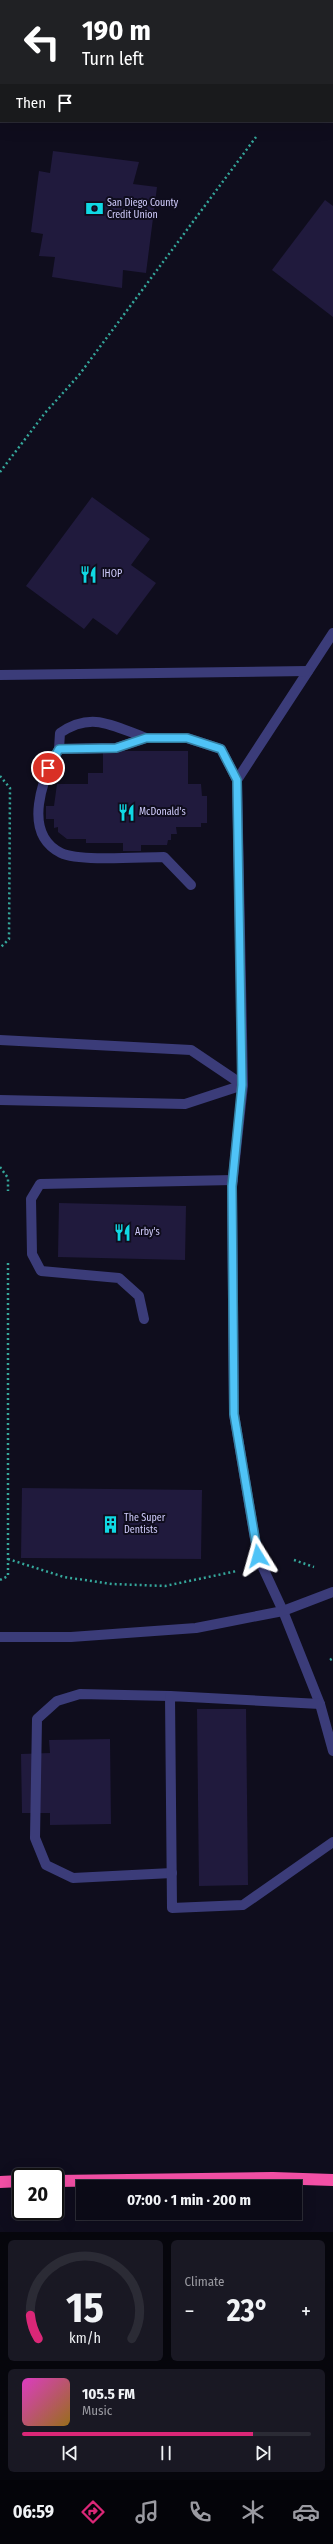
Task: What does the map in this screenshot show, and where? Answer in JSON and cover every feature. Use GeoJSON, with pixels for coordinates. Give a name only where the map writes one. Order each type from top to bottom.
{"type":"FeatureCollection","features":[{"type":"Feature","properties":{"kind":"highway"},"geometry":{"type":"LineString","coordinates":[[64,2181],[273,2178],[333,2180]]}},
{"type":"Feature","properties":{"kind":"highway"},"geometry":{"type":"LineString","coordinates":[[0,2182],[12,2181]]}},
{"type":"Feature","properties":{"kind":"lane"},"geometry":{"type":"LineString","coordinates":[[237,780],[333,633]]}},
{"type":"Feature","properties":{"kind":"lane"},"geometry":{"type":"LineString","coordinates":[[0,675],[308,671]]}},
{"type":"Feature","properties":{"kind":"lane"},"geometry":{"type":"LineString","coordinates":[[146,738],[93,720],[73,724],[60,733],[59,749],[48,768],[40,795],[38,820],[44,837],[60,853],[78,857],[164,857],[191,885]]}},
{"type":"Feature","properties":{"kind":"lane"},"geometry":{"type":"LineString","coordinates":[[59,749],[116,748],[146,738],[187,738],[221,749],[237,780],[242,1085],[233,1180],[234,1414],[258,1556],[283,1611],[320,1704],[333,1751]]}},
{"type":"Feature","properties":{"kind":"lane"},"geometry":{"type":"LineString","coordinates":[[0,1040],[191,1050],[242,1085]]}},
{"type":"Feature","properties":{"kind":"lane"},"geometry":{"type":"LineString","coordinates":[[0,1100],[185,1104],[242,1085]]}},
{"type":"Feature","properties":{"kind":"lane"},"geometry":{"type":"LineString","coordinates":[[144,1319],[139,1296],[119,1278],[41,1271],[32,1254],[31,1199],[40,1184],[233,1180]]}},
{"type":"Feature","properties":{"kind":"lane"},"geometry":{"type":"LineString","coordinates":[[0,1637],[71,1637],[196,1628],[283,1611],[333,1592]]}},
{"type":"Feature","properties":{"kind":"lane"},"geometry":{"type":"LineString","coordinates":[[172,1873],[73,1878],[46,1865],[35,1838],[37,1719],[57,1702],[80,1694],[170,1696],[320,1704]]}},
{"type":"Feature","properties":{"kind":"lane"},"geometry":{"type":"LineString","coordinates":[[170,1696],[172,1908],[243,1905],[333,1842]]}},
{"type":"Feature","properties":{"kind":"path"},"geometry":{"type":"LineString","coordinates":[[0,472],[46,413],[79,375],[256,137]]}},
{"type":"Feature","properties":{"kind":"path"},"geometry":{"type":"LineString","coordinates":[[0,776],[10,788],[9,939],[0,948]]}},
{"type":"Feature","properties":{"kind":"path"},"geometry":{"type":"LineString","coordinates":[[0,1167],[8,1178],[8,1193]]}},
{"type":"Feature","properties":{"kind":"path"},"geometry":{"type":"LineString","coordinates":[[0,1580],[8,1576],[8,1257]]}},
{"type":"Feature","properties":{"kind":"path"},"geometry":{"type":"LineString","coordinates":[[8,1558],[64,1578],[112,1584],[165,1586],[237,1571]]}},
{"type":"Feature","properties":{"kind":"path"},"geometry":{"type":"LineString","coordinates":[[294,1560],[314,1567]]}},
{"type":"Feature","properties":{"kind":"building","name":"San Diego County Credit Union"},"geometry":{"type":"Polygon","coordinates":[[[53,151],[139,162],[133,184],[157,187],[146,273],[123,270],[122,288],[52,277],[55,257],[39,256],[43,234],[31,232],[39,171],[50,173],[53,151]]]}},
{"type":"Feature","properties":{"kind":"building"},"geometry":{"type":"Polygon","coordinates":[[[325,200],[333,206],[333,317],[272,270],[325,200]]]}},
{"type":"Feature","properties":{"kind":"building","name":"IHOP"},"geometry":{"type":"Polygon","coordinates":[[[92,497],[150,539],[131,565],[156,583],[117,635],[93,618],[84,629],[26,586],[92,497]]]}},
{"type":"Feature","properties":{"kind":"building"},"geometry":{"type":"Polygon","coordinates":[[[103,751],[188,751],[188,784],[201,784],[202,796],[207,796],[207,823],[201,823],[201,827],[176,827],[177,834],[171,834],[171,840],[168,840],[167,845],[141,845],[141,851],[123,851],[123,843],[86,843],[86,839],[67,839],[58,832],[58,827],[54,828],[54,819],[46,819],[46,806],[54,806],[57,784],[88,784],[88,773],[103,773],[103,751]]]}},
{"type":"Feature","properties":{"kind":"building","name":"Arby's"},"geometry":{"type":"Polygon","coordinates":[[[59,1203],[186,1206],[185,1260],[58,1257],[59,1203]]]}},
{"type":"Feature","properties":{"kind":"building","name":"The Super Dentists"},"geometry":{"type":"Polygon","coordinates":[[[22,1488],[202,1490],[201,1559],[21,1558],[22,1488]]]}},
{"type":"Feature","properties":{"kind":"building"},"geometry":{"type":"Polygon","coordinates":[[[197,1709],[246,1709],[248,1885],[199,1886],[197,1709]]]}},
{"type":"Feature","properties":{"kind":"building"},"geometry":{"type":"Polygon","coordinates":[[[110,1739],[111,1824],[50,1825],[50,1813],[22,1813],[21,1754],[50,1753],[49,1740],[110,1739]]]}},
{"type":"Feature","properties":{"kind":"place","name":"San Diego County Credit Union"},"geometry":{"type":"Point","coordinates":[94,209]}},
{"type":"Feature","properties":{"kind":"place","name":"IHOP"},"geometry":{"type":"Point","coordinates":[89,574]}},
{"type":"Feature","properties":{"kind":"place","name":"McDonald's"},"geometry":{"type":"Point","coordinates":[126,812]}},
{"type":"Feature","properties":{"kind":"place","name":"Arby's"},"geometry":{"type":"Point","coordinates":[122,1232]}},
{"type":"Feature","properties":{"kind":"place","name":"The Super Dentists"},"geometry":{"type":"Point","coordinates":[111,1524]}},
{"type":"Feature","properties":{"kind":"route"},"geometry":{"type":"LineString","coordinates":[[48,768],[59,749],[116,748],[146,738],[187,738],[221,749],[237,780],[239,985],[242,1085],[232,1186],[234,1414],[247,1483],[258,1556]]}}]}
